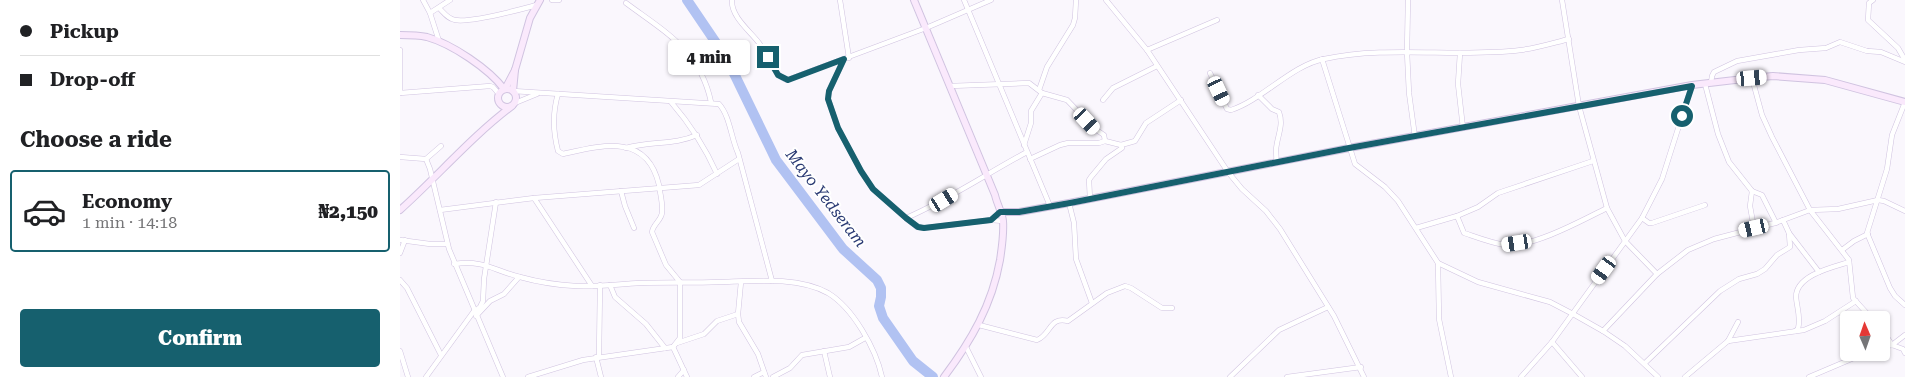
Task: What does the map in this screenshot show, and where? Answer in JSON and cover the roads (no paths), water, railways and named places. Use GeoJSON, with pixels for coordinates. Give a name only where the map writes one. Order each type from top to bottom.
{"type":"FeatureCollection","features":[{"type":"Feature","properties":{"kind":"main road"},"geometry":{"type":"LineString","coordinates":[[914,0],[986,174],[1003,222],[996,280],[979,325],[944,377]]}},
{"type":"Feature","properties":{"kind":"main road"},"geometry":{"type":"LineString","coordinates":[[400,210],[493,120],[513,104],[516,96],[513,91],[515,70],[528,24],[539,3]]}},
{"type":"Feature","properties":{"kind":"main road"},"geometry":{"type":"LineString","coordinates":[[400,35],[418,36],[439,41],[487,71],[497,80],[502,93],[503,106],[513,104]]}},
{"type":"Feature","properties":{"kind":"main road"},"geometry":{"type":"LineString","coordinates":[[493,120],[502,93],[515,70]]}},
{"type":"Feature","properties":{"kind":"main road"},"geometry":{"type":"LineString","coordinates":[[1000,212],[1019,212],[1070,203],[1349,148],[1708,83],[1773,76],[1825,80],[1879,93],[1905,102]]}},
{"type":"Feature","properties":{"kind":"main road"},"geometry":{"type":"LineString","coordinates":[[502,93],[513,91]]}},
{"type":"Feature","properties":{"kind":"main road"},"geometry":{"type":"LineString","coordinates":[[1003,222],[1019,212]]}},
{"type":"Feature","properties":{"kind":"street"},"geometry":{"type":"LineString","coordinates":[[423,0],[430,13],[439,41]]}},
{"type":"Feature","properties":{"kind":"street"},"geometry":{"type":"LineString","coordinates":[[552,0],[559,0]]}},
{"type":"Feature","properties":{"kind":"street"},"geometry":{"type":"LineString","coordinates":[[732,0],[734,9],[743,25],[758,42],[778,75],[788,80],[926,28],[991,0]]}},
{"type":"Feature","properties":{"kind":"street"},"geometry":{"type":"LineString","coordinates":[[840,0],[846,58],[829,91],[828,99],[838,128],[873,189],[918,227],[924,228],[991,220],[1003,222]]}},
{"type":"Feature","properties":{"kind":"street"},"geometry":{"type":"LineString","coordinates":[[964,0],[1050,206]]}},
{"type":"Feature","properties":{"kind":"street"},"geometry":{"type":"LineString","coordinates":[[1024,145],[1031,124],[1031,111],[1040,91],[1047,67],[1076,18],[1076,0]]}},
{"type":"Feature","properties":{"kind":"street"},"geometry":{"type":"LineString","coordinates":[[1106,0],[1147,50],[1228,172],[1242,190],[1266,211],[1280,229],[1328,307],[1361,367],[1364,377]]}},
{"type":"Feature","properties":{"kind":"street"},"geometry":{"type":"LineString","coordinates":[[1408,0],[1407,52],[1409,93],[1415,137]]}},
{"type":"Feature","properties":{"kind":"street"},"geometry":{"type":"LineString","coordinates":[[1562,0],[1579,106],[1607,208],[1625,241],[1657,274]]}},
{"type":"Feature","properties":{"kind":"street"},"geometry":{"type":"LineString","coordinates":[[1873,0],[1869,3],[1868,20],[1898,48],[1905,61]]}},
{"type":"Feature","properties":{"kind":"street"},"geometry":{"type":"LineString","coordinates":[[430,13],[448,1]]}},
{"type":"Feature","properties":{"kind":"street"},"geometry":{"type":"LineString","coordinates":[[439,8],[452,19],[463,20],[497,15],[539,3]]}},
{"type":"Feature","properties":{"kind":"street"},"geometry":{"type":"LineString","coordinates":[[626,3],[683,47],[707,86],[711,102]]}},
{"type":"Feature","properties":{"kind":"street"},"geometry":{"type":"LineString","coordinates":[[1147,50],[1217,20]]}},
{"type":"Feature","properties":{"kind":"street"},"geometry":{"type":"LineString","coordinates":[[1210,73],[1227,109],[1231,110],[1306,66],[1322,59],[1350,55],[1407,52],[1460,53],[1522,50],[1569,39]]}},
{"type":"Feature","properties":{"kind":"street"},"geometry":{"type":"LineString","coordinates":[[1776,223],[1762,195],[1752,191],[1725,154],[1710,108],[1708,83],[1714,72],[1737,61],[1799,50],[1826,48],[1840,42],[1867,51],[1881,52],[1905,61]]}},
{"type":"Feature","properties":{"kind":"street"},"geometry":{"type":"LineString","coordinates":[[400,50],[400,93],[490,86],[502,93]]}},
{"type":"Feature","properties":{"kind":"street"},"geometry":{"type":"LineString","coordinates":[[1460,53],[1458,84],[1462,128]]}},
{"type":"Feature","properties":{"kind":"street"},"geometry":{"type":"LineString","coordinates":[[1322,59],[1355,164],[1386,188],[1398,201],[1438,263],[1439,319],[1451,377]]}},
{"type":"Feature","properties":{"kind":"street"},"geometry":{"type":"LineString","coordinates":[[1103,100],[1113,88],[1157,66]]}},
{"type":"Feature","properties":{"kind":"street"},"geometry":{"type":"LineString","coordinates":[[1752,78],[1762,115],[1810,210],[1842,250],[1849,262],[1853,298],[1865,311]]}},
{"type":"Feature","properties":{"kind":"street"},"geometry":{"type":"LineString","coordinates":[[950,86],[1025,82],[1040,91],[1067,100],[1095,129],[1104,135],[1105,141]]}},
{"type":"Feature","properties":{"kind":"street"},"geometry":{"type":"LineString","coordinates":[[1521,377],[1552,342],[1642,218],[1662,179],[1692,86]]}},
{"type":"Feature","properties":{"kind":"street"},"geometry":{"type":"LineString","coordinates":[[513,91],[719,104],[724,110],[739,158],[772,281]]}},
{"type":"Feature","properties":{"kind":"street"},"geometry":{"type":"LineString","coordinates":[[513,104],[537,94]]}},
{"type":"Feature","properties":{"kind":"street"},"geometry":{"type":"LineString","coordinates":[[558,94],[554,118],[554,133],[558,151],[564,154],[605,146],[636,150],[646,157],[656,174],[662,212],[652,228],[652,232],[666,265],[680,282],[680,338],[675,345]]}},
{"type":"Feature","properties":{"kind":"street"},"geometry":{"type":"LineString","coordinates":[[1258,95],[1272,109],[1279,112],[1281,127],[1276,150],[1276,162]]}},
{"type":"Feature","properties":{"kind":"street"},"geometry":{"type":"LineString","coordinates":[[1030,159],[1060,145],[1105,141],[1121,145],[1135,141],[1146,123],[1181,100]]}},
{"type":"Feature","properties":{"kind":"street"},"geometry":{"type":"LineString","coordinates":[[671,102],[697,135],[717,174]]}},
{"type":"Feature","properties":{"kind":"street"},"geometry":{"type":"LineString","coordinates":[[1905,102],[1892,135],[1887,169],[1868,234],[1894,296],[1905,305]]}},
{"type":"Feature","properties":{"kind":"street"},"geometry":{"type":"LineString","coordinates":[[625,148],[645,143],[688,139],[697,135]]}},
{"type":"Feature","properties":{"kind":"street"},"geometry":{"type":"LineString","coordinates":[[1090,199],[1089,180],[1106,159],[1122,148],[1121,145]]}},
{"type":"Feature","properties":{"kind":"street"},"geometry":{"type":"LineString","coordinates":[[400,157],[426,159],[441,146]]}},
{"type":"Feature","properties":{"kind":"street"},"geometry":{"type":"LineString","coordinates":[[906,218],[936,205],[986,174],[1027,152]]}},
{"type":"Feature","properties":{"kind":"street"},"geometry":{"type":"LineString","coordinates":[[440,210],[534,198],[699,185],[739,158]]}},
{"type":"Feature","properties":{"kind":"street"},"geometry":{"type":"LineString","coordinates":[[426,159],[433,180],[447,244],[454,264],[503,377]]}},
{"type":"Feature","properties":{"kind":"street"},"geometry":{"type":"LineString","coordinates":[[1416,228],[1457,216],[1478,207],[1498,193],[1593,161]]}},
{"type":"Feature","properties":{"kind":"street"},"geometry":{"type":"LineString","coordinates":[[621,191],[634,228]]}},
{"type":"Feature","properties":{"kind":"street"},"geometry":{"type":"LineString","coordinates":[[1752,191],[1750,206],[1754,228]]}},
{"type":"Feature","properties":{"kind":"street"},"geometry":{"type":"LineString","coordinates":[[534,198],[592,286]]}},
{"type":"Feature","properties":{"kind":"street"},"geometry":{"type":"LineString","coordinates":[[1604,331],[1657,274],[1688,250],[1714,239],[1776,223],[1820,208],[1838,209],[1878,200],[1884,201],[1905,212]]}},
{"type":"Feature","properties":{"kind":"street"},"geometry":{"type":"LineString","coordinates":[[426,377],[482,302],[496,202]]}},
{"type":"Feature","properties":{"kind":"street"},"geometry":{"type":"LineString","coordinates":[[1070,203],[1074,222],[1076,259],[1092,303]]}},
{"type":"Feature","properties":{"kind":"street"},"geometry":{"type":"LineString","coordinates":[[1642,218],[1652,223],[1705,205]]}},
{"type":"Feature","properties":{"kind":"street"},"geometry":{"type":"LineString","coordinates":[[1457,216],[1464,232],[1506,245],[1528,242],[1558,232],[1607,208]]}},
{"type":"Feature","properties":{"kind":"street"},"geometry":{"type":"LineString","coordinates":[[991,220],[1000,212]]}},
{"type":"Feature","properties":{"kind":"street"},"geometry":{"type":"LineString","coordinates":[[1783,220],[1789,233],[1819,272]]}},
{"type":"Feature","properties":{"kind":"street"},"geometry":{"type":"LineString","coordinates":[[1645,363],[1720,290],[1739,279],[1757,274],[1765,269],[1777,255],[1790,247],[1789,233]]}},
{"type":"Feature","properties":{"kind":"street"},"geometry":{"type":"LineString","coordinates":[[1842,250],[1868,234]]}},
{"type":"Feature","properties":{"kind":"street"},"geometry":{"type":"LineString","coordinates":[[400,253],[402,240],[430,244],[447,244]]}},
{"type":"Feature","properties":{"kind":"street"},"geometry":{"type":"LineString","coordinates":[[454,264],[470,262],[487,265],[519,277],[557,285],[592,286],[680,282],[772,281],[813,287],[827,293],[843,304],[866,338],[882,377]]}},
{"type":"Feature","properties":{"kind":"street"},"geometry":{"type":"LineString","coordinates":[[1794,332],[1798,329],[1800,323],[1797,290],[1800,285],[1819,272],[1849,262]]}},
{"type":"Feature","properties":{"kind":"street"},"geometry":{"type":"LineString","coordinates":[[1438,263],[1478,282],[1550,302],[1604,331],[1645,363],[1658,377]]}},
{"type":"Feature","properties":{"kind":"street"},"geometry":{"type":"LineString","coordinates":[[475,313],[490,301],[504,294],[519,277]]}},
{"type":"Feature","properties":{"kind":"street"},"geometry":{"type":"LineString","coordinates":[[400,280],[407,288],[442,355]]}},
{"type":"Feature","properties":{"kind":"street"},"geometry":{"type":"LineString","coordinates":[[740,282],[739,322],[758,354],[765,375],[754,377]]}},
{"type":"Feature","properties":{"kind":"street"},"geometry":{"type":"LineString","coordinates":[[600,285],[598,357],[600,377]]}},
{"type":"Feature","properties":{"kind":"street"},"geometry":{"type":"LineString","coordinates":[[610,285],[615,297],[646,324],[665,348]]}},
{"type":"Feature","properties":{"kind":"street"},"geometry":{"type":"LineString","coordinates":[[979,325],[1037,340],[1042,338],[1056,321],[1068,321],[1107,293],[1125,286],[1162,308],[1172,308]]}},
{"type":"Feature","properties":{"kind":"street"},"geometry":{"type":"LineString","coordinates":[[1842,311],[1856,301]]}},
{"type":"Feature","properties":{"kind":"street"},"geometry":{"type":"LineString","coordinates":[[1230,377],[1279,330],[1328,307]]}},
{"type":"Feature","properties":{"kind":"street"},"geometry":{"type":"LineString","coordinates":[[1728,342],[1794,332],[1815,326],[1840,313]]}},
{"type":"Feature","properties":{"kind":"street"},"geometry":{"type":"LineString","coordinates":[[528,377],[598,357],[675,345],[704,334],[717,321],[738,314]]}},
{"type":"Feature","properties":{"kind":"street"},"geometry":{"type":"LineString","coordinates":[[1685,377],[1728,342],[1738,322]]}},
{"type":"Feature","properties":{"kind":"street"},"geometry":{"type":"LineString","coordinates":[[1892,345],[1905,335]]}},
{"type":"Feature","properties":{"kind":"street"},"geometry":{"type":"LineString","coordinates":[[773,377],[790,368],[802,356],[849,347],[866,338]]}},
{"type":"Feature","properties":{"kind":"street"},"geometry":{"type":"LineString","coordinates":[[1552,342],[1582,377]]}},
{"type":"Feature","properties":{"kind":"street"},"geometry":{"type":"LineString","coordinates":[[1890,342],[1892,345],[1903,349],[1905,353]]}},
{"type":"Feature","properties":{"kind":"street"},"geometry":{"type":"LineString","coordinates":[[675,345],[687,377]]}},
{"type":"Feature","properties":{"kind":"street"},"geometry":{"type":"LineString","coordinates":[[966,347],[981,377]]}},
{"type":"Feature","properties":{"kind":"street"},"geometry":{"type":"LineString","coordinates":[[400,351],[408,377]]}},
{"type":"Feature","properties":{"kind":"street"},"geometry":{"type":"LineString","coordinates":[[824,351],[830,377]]}},
{"type":"Feature","properties":{"kind":"street"},"geometry":{"type":"LineString","coordinates":[[1810,377],[1847,361]]}},
{"type":"Feature","properties":{"kind":"street"},"geometry":{"type":"LineString","coordinates":[[1287,377],[1308,376],[1361,367]]}},
{"type":"Feature","properties":{"kind":"street"},"geometry":{"type":"LineString","coordinates":[[678,377],[684,370]]}},
{"type":"Feature","properties":{"kind":"waterway","name":"Mayo Yedseram"},"geometry":{"type":"LineString","coordinates":[[687,0],[727,59],[776,160],[843,249],[877,280],[881,288],[879,306],[883,318],[913,361],[933,377]]}}]}
